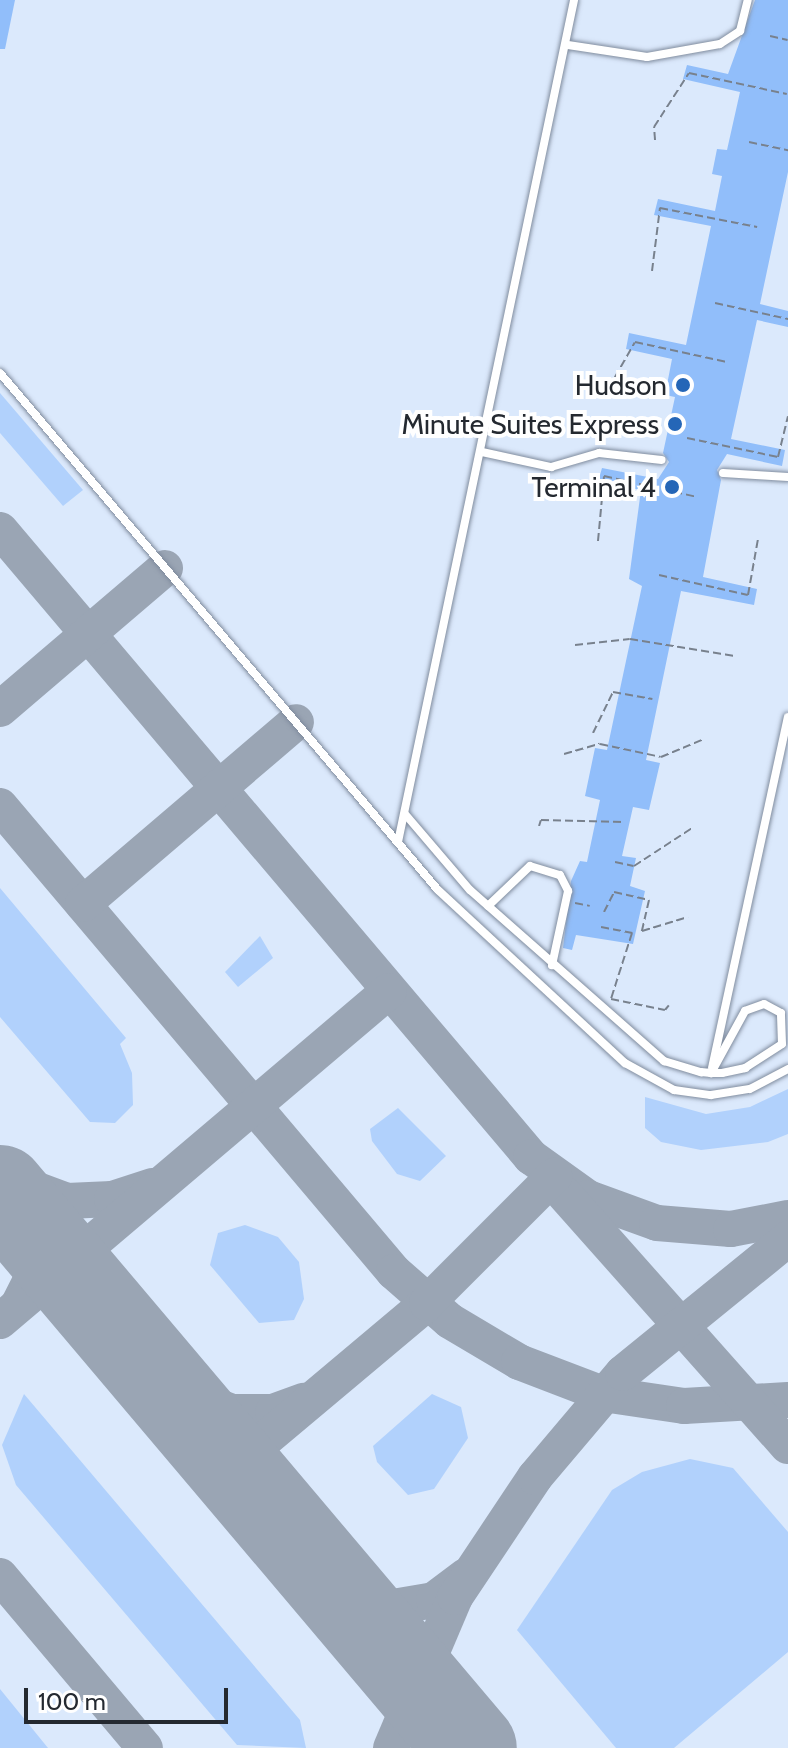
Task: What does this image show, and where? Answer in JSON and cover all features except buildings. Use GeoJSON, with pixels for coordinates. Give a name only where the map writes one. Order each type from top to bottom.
{"type":"FeatureCollection","features":[{"type":"Feature","properties":{"kind":"lane"},"geometry":{"type":"LineString","coordinates":[[398,842],[568,45],[574,0]]}},
{"type":"Feature","properties":{"kind":"lane"},"geometry":{"type":"LineString","coordinates":[[568,45],[647,57],[720,44],[740,31],[748,0]]}},
{"type":"Feature","properties":{"kind":"lane"},"geometry":{"type":"LineString","coordinates":[[0,373],[451,904],[642,1075],[711,1095],[750,1089],[788,1069]]}},
{"type":"Feature","properties":{"kind":"lane"},"geometry":{"type":"LineString","coordinates":[[482,452],[551,467],[599,453],[662,460]]}},
{"type":"Feature","properties":{"kind":"lane"},"geometry":{"type":"LineString","coordinates":[[723,473],[788,477]]}},
{"type":"Feature","properties":{"kind":"lane"},"geometry":{"type":"LineString","coordinates":[[711,1073],[788,717]]}},
{"type":"Feature","properties":{"kind":"lane"},"geometry":{"type":"LineString","coordinates":[[405,814],[488,906],[654,1055],[711,1073],[745,1068],[779,1049],[787,1032],[781,1013],[764,1004],[745,1011],[711,1073]]}},
{"type":"Feature","properties":{"kind":"lane"},"geometry":{"type":"LineString","coordinates":[[488,906],[526,867],[543,865],[560,875],[568,891],[552,965]]}},
{"type":"Feature","properties":{"kind":"path"},"geometry":{"type":"LineString","coordinates":[[770,36],[788,40]]}},
{"type":"Feature","properties":{"kind":"path"},"geometry":{"type":"LineString","coordinates":[[655,140],[654,127],[689,73],[787,94]]}},
{"type":"Feature","properties":{"kind":"path"},"geometry":{"type":"LineString","coordinates":[[749,142],[788,150]]}},
{"type":"Feature","properties":{"kind":"path"},"geometry":{"type":"LineString","coordinates":[[652,271],[660,208],[757,227]]}},
{"type":"Feature","properties":{"kind":"path"},"geometry":{"type":"LineString","coordinates":[[715,303],[788,319]]}},
{"type":"Feature","properties":{"kind":"path"},"geometry":{"type":"LineString","coordinates":[[603,398],[633,351],[635,342],[727,362]]}},
{"type":"Feature","properties":{"kind":"path"},"geometry":{"type":"LineString","coordinates":[[687,438],[778,457],[788,416]]}},
{"type":"Feature","properties":{"kind":"path"},"geometry":{"type":"LineString","coordinates":[[598,541],[604,476],[697,497]]}},
{"type":"Feature","properties":{"kind":"path"},"geometry":{"type":"LineString","coordinates":[[659,575],[748,595],[758,539]]}},
{"type":"Feature","properties":{"kind":"path"},"geometry":{"type":"LineString","coordinates":[[575,645],[630,639],[670,649],[735,656]]}},
{"type":"Feature","properties":{"kind":"path"},"geometry":{"type":"LineString","coordinates":[[593,733],[618,693],[652,699]]}},
{"type":"Feature","properties":{"kind":"path"},"geometry":{"type":"LineString","coordinates":[[564,754],[608,744],[661,757],[704,739]]}},
{"type":"Feature","properties":{"kind":"path"},"geometry":{"type":"LineString","coordinates":[[539,826],[541,820],[596,817],[624,822]]}},
{"type":"Feature","properties":{"kind":"path"},"geometry":{"type":"LineString","coordinates":[[615,862],[634,866],[692,828]]}},
{"type":"Feature","properties":{"kind":"path"},"geometry":{"type":"LineString","coordinates":[[604,912],[614,892],[649,900],[642,931],[688,917]]}},
{"type":"Feature","properties":{"kind":"path"},"geometry":{"type":"LineString","coordinates":[[567,901],[590,906]]}},
{"type":"Feature","properties":{"kind":"path"},"geometry":{"type":"LineString","coordinates":[[601,927],[632,933],[625,969],[611,999],[665,1010],[669,1005]]}},
{"type":"Feature","properties":{"kind":"shaded area"},"geometry":{"type":"Polygon","coordinates":[[[0,393],[83,490],[63,506],[0,433],[0,393]]]}},
{"type":"Feature","properties":{"kind":"shaded area"},"geometry":{"type":"Polygon","coordinates":[[[0,888],[126,1038],[120,1044],[132,1073],[133,1105],[115,1123],[90,1122],[0,1017],[0,888]]]}},
{"type":"Feature","properties":{"kind":"shaded area"},"geometry":{"type":"Polygon","coordinates":[[[260,936],[273,958],[238,987],[225,972],[260,936]]]}},
{"type":"Feature","properties":{"kind":"shaded area"},"geometry":{"type":"Polygon","coordinates":[[[788,1089],[788,1134],[768,1142],[701,1150],[661,1142],[645,1128],[645,1097],[706,1114],[750,1107],[788,1089]]]}},
{"type":"Feature","properties":{"kind":"shaded area"},"geometry":{"type":"Polygon","coordinates":[[[398,1108],[446,1156],[420,1181],[397,1174],[372,1141],[370,1129],[398,1108]]]}},
{"type":"Feature","properties":{"kind":"shaded area"},"geometry":{"type":"Polygon","coordinates":[[[245,1225],[278,1237],[299,1262],[304,1299],[294,1320],[259,1323],[210,1265],[218,1233],[245,1225]]]}},
{"type":"Feature","properties":{"kind":"shaded area"},"geometry":{"type":"Polygon","coordinates":[[[24,1394],[300,1720],[306,1748],[237,1745],[16,1485],[2,1445],[24,1394]]]}},
{"type":"Feature","properties":{"kind":"shaded area"},"geometry":{"type":"Polygon","coordinates":[[[432,1394],[461,1407],[468,1438],[434,1489],[408,1495],[377,1462],[373,1446],[432,1394]]]}},
{"type":"Feature","properties":{"kind":"shaded area"},"geometry":{"type":"Polygon","coordinates":[[[690,1459],[733,1468],[788,1532],[788,1652],[674,1748],[616,1748],[517,1630],[612,1490],[642,1472],[690,1459]]]}},
{"type":"Feature","properties":{"kind":"shaded area"},"geometry":{"type":"Polygon","coordinates":[[[0,1689],[48,1748],[0,1748],[0,1689]]]}},
{"type":"Feature","properties":{"kind":"taxiway"},"geometry":{"type":"LineString","coordinates":[[0,530],[531,1157],[588,1198],[657,1223],[731,1229],[788,1218]]}},
{"type":"Feature","properties":{"kind":"taxiway"},"geometry":{"type":"LineString","coordinates":[[0,709],[165,568]]}},
{"type":"Feature","properties":{"kind":"taxiway"},"geometry":{"type":"LineString","coordinates":[[83,904],[296,722]]}},
{"type":"Feature","properties":{"kind":"taxiway"},"geometry":{"type":"LineString","coordinates":[[0,806],[394,1272],[450,1321],[519,1362],[603,1394],[684,1406],[788,1400]]}},
{"type":"Feature","properties":{"kind":"taxiway"},"geometry":{"type":"LineString","coordinates":[[0,1321],[389,991]]}},
{"type":"Feature","properties":{"kind":"taxiway"},"geometry":{"type":"LineString","coordinates":[[0,1176],[67,1201],[112,1199],[152,1186]]}},
{"type":"Feature","properties":{"kind":"taxiway"},"geometry":{"type":"LineString","coordinates":[[233,1466],[427,1303],[554,1176]]}},
{"type":"Feature","properties":{"kind":"taxiway"},"geometry":{"type":"LineString","coordinates":[[2,1194],[32,1246],[31,1280],[19,1304]]}},
{"type":"Feature","properties":{"kind":"taxiway"},"geometry":{"type":"LineString","coordinates":[[564,1194],[788,1446]]}},
{"type":"Feature","properties":{"kind":"taxiway"},"geometry":{"type":"LineString","coordinates":[[391,1748],[455,1597],[535,1477],[623,1373],[788,1239]]}},
{"type":"Feature","properties":{"kind":"taxiway"},"geometry":{"type":"LineString","coordinates":[[165,1386],[232,1412],[273,1412],[304,1401]]}},
{"type":"Feature","properties":{"kind":"taxiway"},"geometry":{"type":"LineString","coordinates":[[309,1556],[360,1598],[393,1607],[434,1600],[466,1576]]}},
{"type":"Feature","properties":{"kind":"taxiway"},"geometry":{"type":"LineString","coordinates":[[0,1576],[145,1748]]}},
{"type":"Feature","properties":{"kind":"runway"},"geometry":{"type":"LineString","coordinates":[[0,1191],[471,1748]]}},
{"type":"Feature","properties":{"kind":"place","name":"Hudson"},"geometry":{"type":"Point","coordinates":[683,385]}},
{"type":"Feature","properties":{"kind":"place","name":"Minute Suites Express"},"geometry":{"type":"Point","coordinates":[675,424]}},
{"type":"Feature","properties":{"kind":"place","name":"Terminal 4"},"geometry":{"type":"Point","coordinates":[672,487]}}]}
